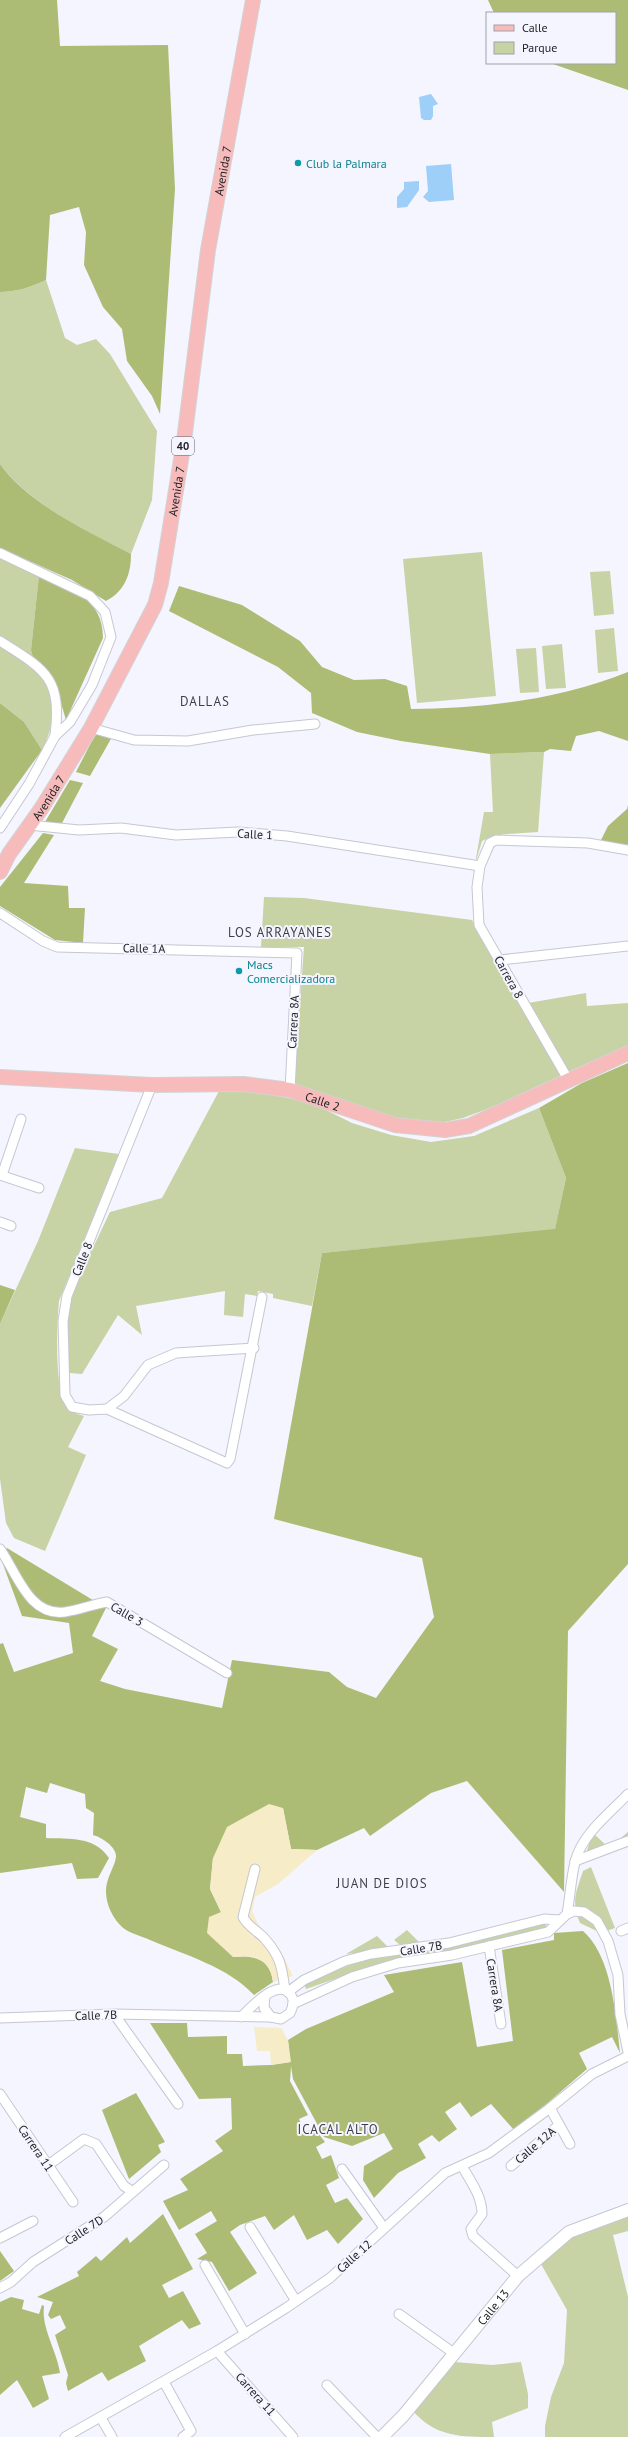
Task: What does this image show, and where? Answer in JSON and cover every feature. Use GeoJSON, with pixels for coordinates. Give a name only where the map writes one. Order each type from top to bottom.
{"type":"FeatureCollection","features":[{"type":"Feature","properties":{"kind":"main road","name":"Avenida 7"},"geometry":{"type":"LineString","coordinates":[[0,872],[9,854],[62,777],[91,728],[155,605],[161,583],[184,441],[208,250],[253,0]]}},
{"type":"Feature","properties":{"kind":"main road","name":"Calle 2"},"geometry":{"type":"LineString","coordinates":[[0,1077],[152,1085],[243,1084],[290,1090],[395,1125],[446,1130],[469,1126],[628,1054]]}},
{"type":"Feature","properties":{"kind":"main road","name":"Calle 13"},"geometry":{"type":"LineString","coordinates":[[382,2437],[403,2416],[518,2276],[569,2232],[628,2210]]}},
{"type":"Feature","properties":{"kind":"street"},"geometry":{"type":"LineString","coordinates":[[0,553],[90,596],[105,612],[109,621],[111,637],[92,685],[70,722],[55,736],[29,784],[0,828]]}},
{"type":"Feature","properties":{"kind":"street"},"geometry":{"type":"LineString","coordinates":[[0,641],[42,670],[52,685],[56,695],[55,736]]}},
{"type":"Feature","properties":{"kind":"street"},"geometry":{"type":"LineString","coordinates":[[91,728],[134,740],[188,741],[252,730],[315,724]]}},
{"type":"Feature","properties":{"kind":"street","name":"Calle 1"},"geometry":{"type":"LineString","coordinates":[[29,825],[79,830],[121,828],[176,835],[239,832],[287,836],[480,866]]}},
{"type":"Feature","properties":{"kind":"street","name":"Carrera 8"},"geometry":{"type":"LineString","coordinates":[[569,1081],[479,925],[477,887],[480,866],[490,844],[496,840],[588,843],[628,850]]}},
{"type":"Feature","properties":{"kind":"street","name":"Calle 1A"},"geometry":{"type":"LineString","coordinates":[[0,913],[43,941],[57,947],[297,953]]}},
{"type":"Feature","properties":{"kind":"street"},"geometry":{"type":"LineString","coordinates":[[500,960],[628,946]]}},
{"type":"Feature","properties":{"kind":"street","name":"Carrera 8A"},"geometry":{"type":"LineString","coordinates":[[290,1090],[297,953]]}},
{"type":"Feature","properties":{"kind":"street","name":"Calle 8"},"geometry":{"type":"LineString","coordinates":[[107,1409],[89,1410],[72,1407],[65,1395],[63,1321],[67,1296],[152,1085]]}},
{"type":"Feature","properties":{"kind":"street"},"geometry":{"type":"LineString","coordinates":[[21,1119],[1,1175],[39,1188]]}},
{"type":"Feature","properties":{"kind":"street"},"geometry":{"type":"LineString","coordinates":[[0,1222],[11,1226]]}},
{"type":"Feature","properties":{"kind":"street"},"geometry":{"type":"LineString","coordinates":[[254,1348],[176,1353],[165,1356],[148,1365],[124,1396],[107,1409],[227,1463],[230,1459],[254,1348],[262,1297]]}},
{"type":"Feature","properties":{"kind":"street","name":"Calle 3"},"geometry":{"type":"LineString","coordinates":[[0,1549],[33,1601],[46,1611],[64,1612],[94,1603],[107,1602],[226,1673]]}},
{"type":"Feature","properties":{"kind":"street"},"geometry":{"type":"LineString","coordinates":[[628,1794],[587,1837],[575,1861],[567,1914],[584,1912],[598,1921],[608,1941],[618,1975],[620,2014],[628,2052]]}},
{"type":"Feature","properties":{"kind":"street"},"geometry":{"type":"LineString","coordinates":[[575,1861],[628,1840]]}},
{"type":"Feature","properties":{"kind":"street"},"geometry":{"type":"LineString","coordinates":[[255,1869],[243,1917],[246,1922],[265,1938],[280,1959],[287,1991],[293,2004],[290,2013],[286,2017],[276,2019],[271,2017],[264,2008],[265,1996]]}},
{"type":"Feature","properties":{"kind":"street","name":"Calle 7B"},"geometry":{"type":"LineString","coordinates":[[293,2004],[352,1977],[398,1963],[452,1955],[548,1932],[567,1914]]}},
{"type":"Feature","properties":{"kind":"street","name":"Calle 7B"},"geometry":{"type":"LineString","coordinates":[[287,1991],[304,1980],[345,1961],[371,1954],[449,1943],[544,1919],[560,1920]]}},
{"type":"Feature","properties":{"kind":"street","name":"Carrera 8A"},"geometry":{"type":"LineString","coordinates":[[489,1946],[501,2024]]}},
{"type":"Feature","properties":{"kind":"street"},"geometry":{"type":"LineString","coordinates":[[241,2017],[274,1989],[287,1991]]}},
{"type":"Feature","properties":{"kind":"street"},"geometry":{"type":"LineString","coordinates":[[114,2014],[178,2104]]}},
{"type":"Feature","properties":{"kind":"street","name":"Calle 7B"},"geometry":{"type":"LineString","coordinates":[[0,2018],[114,2014],[271,2017]]}},
{"type":"Feature","properties":{"kind":"street","name":"Calle 12"},"geometry":{"type":"LineString","coordinates":[[65,2437],[101,2418],[246,2334],[330,2278],[445,2173],[489,2153],[550,2108],[592,2074],[628,2056]]}},
{"type":"Feature","properties":{"kind":"street","name":"Carrera 11"},"geometry":{"type":"LineString","coordinates":[[0,2094],[47,2166],[74,2202]]}},
{"type":"Feature","properties":{"kind":"street"},"geometry":{"type":"LineString","coordinates":[[550,2108],[570,2144]]}},
{"type":"Feature","properties":{"kind":"street","name":"Calle 12A"},"geometry":{"type":"LineString","coordinates":[[511,2166],[559,2125]]}},
{"type":"Feature","properties":{"kind":"street"},"geometry":{"type":"LineString","coordinates":[[47,2166],[84,2139],[90,2140],[96,2144],[124,2186],[132,2191]]}},
{"type":"Feature","properties":{"kind":"street","name":"Calle 7D"},"geometry":{"type":"LineString","coordinates":[[0,2288],[11,2282],[33,2262],[92,2226],[164,2165]]}},
{"type":"Feature","properties":{"kind":"street"},"geometry":{"type":"LineString","coordinates":[[462,2166],[482,2205],[482,2214],[471,2229],[474,2236],[518,2276]]}},
{"type":"Feature","properties":{"kind":"street"},"geometry":{"type":"LineString","coordinates":[[342,2170],[384,2228]]}},
{"type":"Feature","properties":{"kind":"street"},"geometry":{"type":"LineString","coordinates":[[0,2238],[34,2220]]}},
{"type":"Feature","properties":{"kind":"street"},"geometry":{"type":"LineString","coordinates":[[250,2227],[296,2301]]}},
{"type":"Feature","properties":{"kind":"street"},"geometry":{"type":"LineString","coordinates":[[205,2264],[246,2334]]}},
{"type":"Feature","properties":{"kind":"street"},"geometry":{"type":"LineString","coordinates":[[399,2314],[455,2354]]}},
{"type":"Feature","properties":{"kind":"street","name":"Carrera 11"},"geometry":{"type":"LineString","coordinates":[[217,2351],[293,2437]]}},
{"type":"Feature","properties":{"kind":"street"},"geometry":{"type":"LineString","coordinates":[[164,2382],[192,2431],[183,2437]]}},
{"type":"Feature","properties":{"kind":"street"},"geometry":{"type":"LineString","coordinates":[[327,2385],[377,2437]]}},
{"type":"Feature","properties":{"kind":"street"},"geometry":{"type":"LineString","coordinates":[[101,2418],[112,2437]]}},
{"type":"Feature","properties":{"kind":"green space"},"geometry":{"type":"Polygon","coordinates":[[[0,0],[57,0],[60,46],[168,45],[175,189],[160,414],[152,396],[127,361],[122,329],[103,307],[84,265],[86,232],[79,207],[50,215],[46,280],[24,289],[0,292],[0,0]]]}},
{"type":"Feature","properties":{"kind":"green space"},"geometry":{"type":"Polygon","coordinates":[[[488,0],[628,0],[628,90],[553,64],[616,64],[616,12],[494,12],[488,0]]]}},
{"type":"Feature","properties":{"kind":"green space"},"geometry":{"type":"Polygon","coordinates":[[[46,280],[65,338],[77,345],[96,339],[110,354],[157,431],[152,500],[131,554],[78,526],[42,504],[12,478],[0,464],[0,292],[24,289],[46,280]]]}},
{"type":"Feature","properties":{"kind":"green space"},"geometry":{"type":"Polygon","coordinates":[[[0,464],[12,478],[42,504],[78,526],[131,554],[130,568],[126,581],[113,597],[106,601],[72,580],[0,548],[0,464]]]}},
{"type":"Feature","properties":{"kind":"green space"},"geometry":{"type":"Polygon","coordinates":[[[482,552],[496,696],[417,703],[403,559],[482,552]]]}},
{"type":"Feature","properties":{"kind":"green space"},"geometry":{"type":"Polygon","coordinates":[[[0,557],[39,575],[31,650],[33,658],[0,637],[0,557]]]}},
{"type":"Feature","properties":{"kind":"green space"},"geometry":{"type":"Polygon","coordinates":[[[610,571],[614,614],[594,616],[590,572],[610,571]]]}},
{"type":"Feature","properties":{"kind":"green space"},"geometry":{"type":"Polygon","coordinates":[[[39,575],[83,597],[91,604],[102,624],[103,638],[66,720],[58,693],[33,658],[31,650],[39,575]]]}},
{"type":"Feature","properties":{"kind":"green space"},"geometry":{"type":"Polygon","coordinates":[[[179,586],[242,605],[300,641],[322,667],[354,680],[385,679],[407,686],[411,709],[466,707],[521,701],[548,696],[602,682],[628,672],[628,741],[599,731],[576,736],[571,751],[550,749],[544,752],[490,754],[401,741],[357,732],[312,713],[311,693],[278,667],[169,611],[179,586]]]}},
{"type":"Feature","properties":{"kind":"green space"},"geometry":{"type":"Polygon","coordinates":[[[614,628],[618,671],[598,673],[595,630],[614,628]]]}},
{"type":"Feature","properties":{"kind":"green space"},"geometry":{"type":"Polygon","coordinates":[[[0,644],[29,664],[43,679],[48,688],[51,698],[52,711],[51,727],[42,750],[24,722],[0,703],[0,644]]]}},
{"type":"Feature","properties":{"kind":"green space"},"geometry":{"type":"Polygon","coordinates":[[[562,644],[566,688],[546,689],[542,646],[562,644]]]}},
{"type":"Feature","properties":{"kind":"green space"},"geometry":{"type":"Polygon","coordinates":[[[536,648],[539,692],[520,693],[516,649],[536,648]]]}},
{"type":"Feature","properties":{"kind":"green space"},"geometry":{"type":"Polygon","coordinates":[[[0,703],[24,722],[42,750],[0,808],[0,703]]]}},
{"type":"Feature","properties":{"kind":"green space"},"geometry":{"type":"Polygon","coordinates":[[[98,729],[112,737],[90,776],[76,772],[98,729]]]}},
{"type":"Feature","properties":{"kind":"green space"},"geometry":{"type":"Polygon","coordinates":[[[544,752],[538,832],[496,836],[482,841],[475,864],[484,812],[493,812],[490,754],[544,752]]]}},
{"type":"Feature","properties":{"kind":"green space"},"geometry":{"type":"Polygon","coordinates":[[[70,780],[83,783],[61,825],[45,822],[70,780]]]}},
{"type":"Feature","properties":{"kind":"green space"},"geometry":{"type":"Polygon","coordinates":[[[628,805],[628,845],[600,842],[608,826],[627,809],[628,805]]]}},
{"type":"Feature","properties":{"kind":"green space"},"geometry":{"type":"Polygon","coordinates":[[[43,833],[54,835],[24,883],[68,886],[69,908],[85,908],[83,943],[55,940],[0,906],[0,887],[43,833]]]}},
{"type":"Feature","properties":{"kind":"green space"},"geometry":{"type":"Polygon","coordinates":[[[264,897],[304,898],[472,920],[561,1075],[533,1092],[463,1118],[440,1123],[395,1120],[294,1087],[304,947],[261,947],[264,897]]]}},
{"type":"Feature","properties":{"kind":"green space"},"geometry":{"type":"Polygon","coordinates":[[[586,993],[587,1006],[628,1003],[628,1046],[568,1072],[528,1003],[586,993]]]}},
{"type":"Feature","properties":{"kind":"green space"},"geometry":{"type":"Polygon","coordinates":[[[628,1063],[628,1564],[568,1631],[564,1892],[467,1781],[431,1793],[370,1836],[364,1828],[317,1850],[291,1849],[283,1808],[213,1858],[210,1889],[221,1912],[233,1957],[248,1957],[260,1960],[265,1963],[271,1974],[273,1982],[254,1995],[244,1985],[219,1969],[131,1933],[118,1923],[111,1913],[106,1895],[107,1883],[116,1853],[108,1843],[93,1835],[94,1813],[86,1808],[85,1794],[50,1783],[47,1793],[26,1787],[20,1817],[46,1824],[46,1838],[81,1840],[89,1842],[103,1851],[109,1858],[98,1878],[77,1879],[72,1863],[0,1873],[0,1644],[3,1643],[14,1672],[73,1653],[69,1623],[22,1616],[0,1556],[7,1548],[106,1608],[92,1636],[118,1649],[100,1681],[125,1689],[222,1708],[232,1660],[329,1672],[347,1687],[376,1698],[434,1617],[422,1558],[274,1519],[322,1253],[555,1229],[566,1178],[539,1108],[582,1083],[628,1063]]]}},
{"type":"Feature","properties":{"kind":"green space"},"geometry":{"type":"Polygon","coordinates":[[[245,1090],[310,1102],[352,1123],[391,1135],[431,1142],[474,1136],[539,1108],[566,1178],[555,1230],[322,1253],[312,1306],[273,1298],[273,1294],[258,1291],[257,1296],[245,1294],[243,1317],[224,1315],[225,1291],[136,1306],[142,1335],[118,1315],[82,1374],[69,1373],[66,1318],[71,1294],[110,1212],[162,1198],[219,1091],[245,1090]]]}},
{"type":"Feature","properties":{"kind":"green space"},"geometry":{"type":"Polygon","coordinates":[[[75,1148],[119,1154],[59,1301],[57,1359],[61,1391],[65,1403],[70,1410],[84,1416],[68,1447],[86,1455],[45,1551],[14,1538],[6,1523],[0,1479],[0,1324],[38,1241],[75,1148]]]}},
{"type":"Feature","properties":{"kind":"green space"},"geometry":{"type":"Polygon","coordinates":[[[0,1285],[15,1290],[0,1324],[0,1285]]]}},
{"type":"Feature","properties":{"kind":"green space"},"geometry":{"type":"Polygon","coordinates":[[[628,1832],[628,1842],[584,1860],[590,1841],[594,1834],[609,1848],[628,1832]]]}},
{"type":"Feature","properties":{"kind":"green space"},"geometry":{"type":"Polygon","coordinates":[[[591,1867],[615,1928],[601,1933],[580,1923],[575,1902],[578,1885],[583,1871],[591,1867]]]}},
{"type":"Feature","properties":{"kind":"green space"},"geometry":{"type":"Polygon","coordinates":[[[545,1921],[547,1930],[352,1973],[306,1989],[304,1983],[365,1959],[545,1921]]]}},
{"type":"Feature","properties":{"kind":"green space"},"geometry":{"type":"Polygon","coordinates":[[[407,1930],[420,1943],[400,1945],[394,1940],[407,1930]]]}},
{"type":"Feature","properties":{"kind":"green space"},"geometry":{"type":"Polygon","coordinates":[[[583,1931],[593,1942],[606,1971],[611,1988],[617,2022],[620,2053],[612,2037],[579,2053],[587,2069],[515,2131],[491,2104],[471,2117],[460,2102],[445,2112],[457,2129],[439,2142],[432,2135],[418,2144],[426,2158],[398,2173],[374,2198],[363,2180],[364,2166],[393,2149],[384,2133],[352,2146],[324,2137],[293,2079],[291,2066],[290,2081],[308,2115],[299,2119],[305,2132],[314,2128],[325,2142],[316,2147],[322,2159],[331,2155],[339,2178],[326,2185],[335,2203],[347,2198],[363,2219],[338,2244],[327,2230],[307,2240],[294,2215],[274,2230],[265,2216],[240,2225],[230,2232],[257,2273],[229,2291],[212,2262],[197,2259],[207,2253],[195,2234],[217,2221],[211,2211],[179,2230],[163,2201],[188,2190],[180,2179],[223,2151],[215,2141],[232,2129],[231,2098],[199,2099],[150,2023],[187,2023],[188,2037],[227,2036],[227,2054],[242,2054],[243,2066],[271,2065],[290,2062],[288,2040],[306,2029],[394,1992],[384,1975],[462,1962],[477,2047],[513,2041],[502,1950],[554,1940],[554,1933],[583,1931]]]}},
{"type":"Feature","properties":{"kind":"green space"},"geometry":{"type":"Polygon","coordinates":[[[377,1936],[390,1949],[346,1954],[377,1936]]]}},
{"type":"Feature","properties":{"kind":"green space"},"geometry":{"type":"Polygon","coordinates":[[[136,2093],[165,2142],[158,2145],[161,2152],[129,2179],[102,2110],[136,2093]]]}},
{"type":"Feature","properties":{"kind":"green space"},"geometry":{"type":"Polygon","coordinates":[[[163,2214],[193,2269],[162,2285],[169,2298],[183,2291],[201,2324],[189,2329],[182,2320],[139,2346],[146,2361],[108,2381],[102,2372],[68,2391],[66,2383],[68,2375],[55,2335],[66,2328],[60,2315],[51,2319],[48,2315],[53,2302],[37,2297],[79,2276],[77,2272],[96,2256],[101,2261],[127,2237],[130,2243],[163,2214]]]}},
{"type":"Feature","properties":{"kind":"green space"},"geometry":{"type":"Polygon","coordinates":[[[628,2217],[628,2231],[613,2235],[628,2297],[628,2437],[545,2437],[545,2426],[551,2397],[564,2363],[567,2310],[541,2264],[569,2238],[628,2217]]]}},
{"type":"Feature","properties":{"kind":"green space"},"geometry":{"type":"Polygon","coordinates":[[[0,2251],[14,2271],[0,2281],[0,2251]]]}},
{"type":"Feature","properties":{"kind":"green space"},"geometry":{"type":"Polygon","coordinates":[[[11,2297],[24,2300],[22,2309],[39,2314],[42,2305],[44,2306],[45,2323],[60,2373],[42,2376],[49,2399],[33,2408],[17,2380],[0,2395],[0,2302],[11,2297]]]}},
{"type":"Feature","properties":{"kind":"green space"},"geometry":{"type":"Polygon","coordinates":[[[454,2362],[492,2365],[521,2362],[528,2394],[528,2408],[492,2422],[494,2437],[460,2436],[440,2431],[430,2426],[421,2420],[413,2411],[454,2362]]]}},
{"type":"Feature","properties":{"kind":"sand"},"geometry":{"type":"Polygon","coordinates":[[[269,1804],[283,1808],[291,1849],[317,1850],[278,1884],[255,1897],[252,1911],[258,1924],[280,1950],[293,1976],[273,1982],[271,1974],[265,1963],[254,1958],[233,1957],[207,1933],[209,1917],[221,1912],[210,1889],[213,1858],[227,1827],[269,1804]]]}},
{"type":"Feature","properties":{"kind":"sand"},"geometry":{"type":"Polygon","coordinates":[[[254,2027],[281,2028],[288,2040],[291,2062],[271,2065],[270,2051],[257,2051],[254,2027]]]}},
{"type":"Feature","properties":{"kind":"water"},"geometry":{"type":"Polygon","coordinates":[[[431,94],[438,104],[433,106],[433,116],[431,120],[424,120],[421,118],[419,97],[431,94]]]}},
{"type":"Feature","properties":{"kind":"water"},"geometry":{"type":"Polygon","coordinates":[[[451,164],[454,200],[429,202],[423,197],[428,191],[426,166],[451,164]]]}},
{"type":"Feature","properties":{"kind":"water"},"geometry":{"type":"Polygon","coordinates":[[[419,181],[419,190],[407,207],[397,208],[397,197],[404,189],[404,182],[419,181]]]}},
{"type":"Feature","properties":{"kind":"place","name":"Club la Palmara"},"geometry":{"type":"Point","coordinates":[298,163]}},
{"type":"Feature","properties":{"kind":"place","name":"Macs Comercializadora"},"geometry":{"type":"Point","coordinates":[239,971]}},
{"type":"Feature","properties":{"kind":"district","name":"DALLAS"},"geometry":{"type":"Point","coordinates":[205,701]}},
{"type":"Feature","properties":{"kind":"district","name":"LOS ARRAYANES"},"geometry":{"type":"Point","coordinates":[280,932]}},
{"type":"Feature","properties":{"kind":"district","name":"JUAN DE DIOS"},"geometry":{"type":"Point","coordinates":[382,1883]}},
{"type":"Feature","properties":{"kind":"district","name":"ICACAL ALTO"},"geometry":{"type":"Point","coordinates":[338,2129]}}]}
